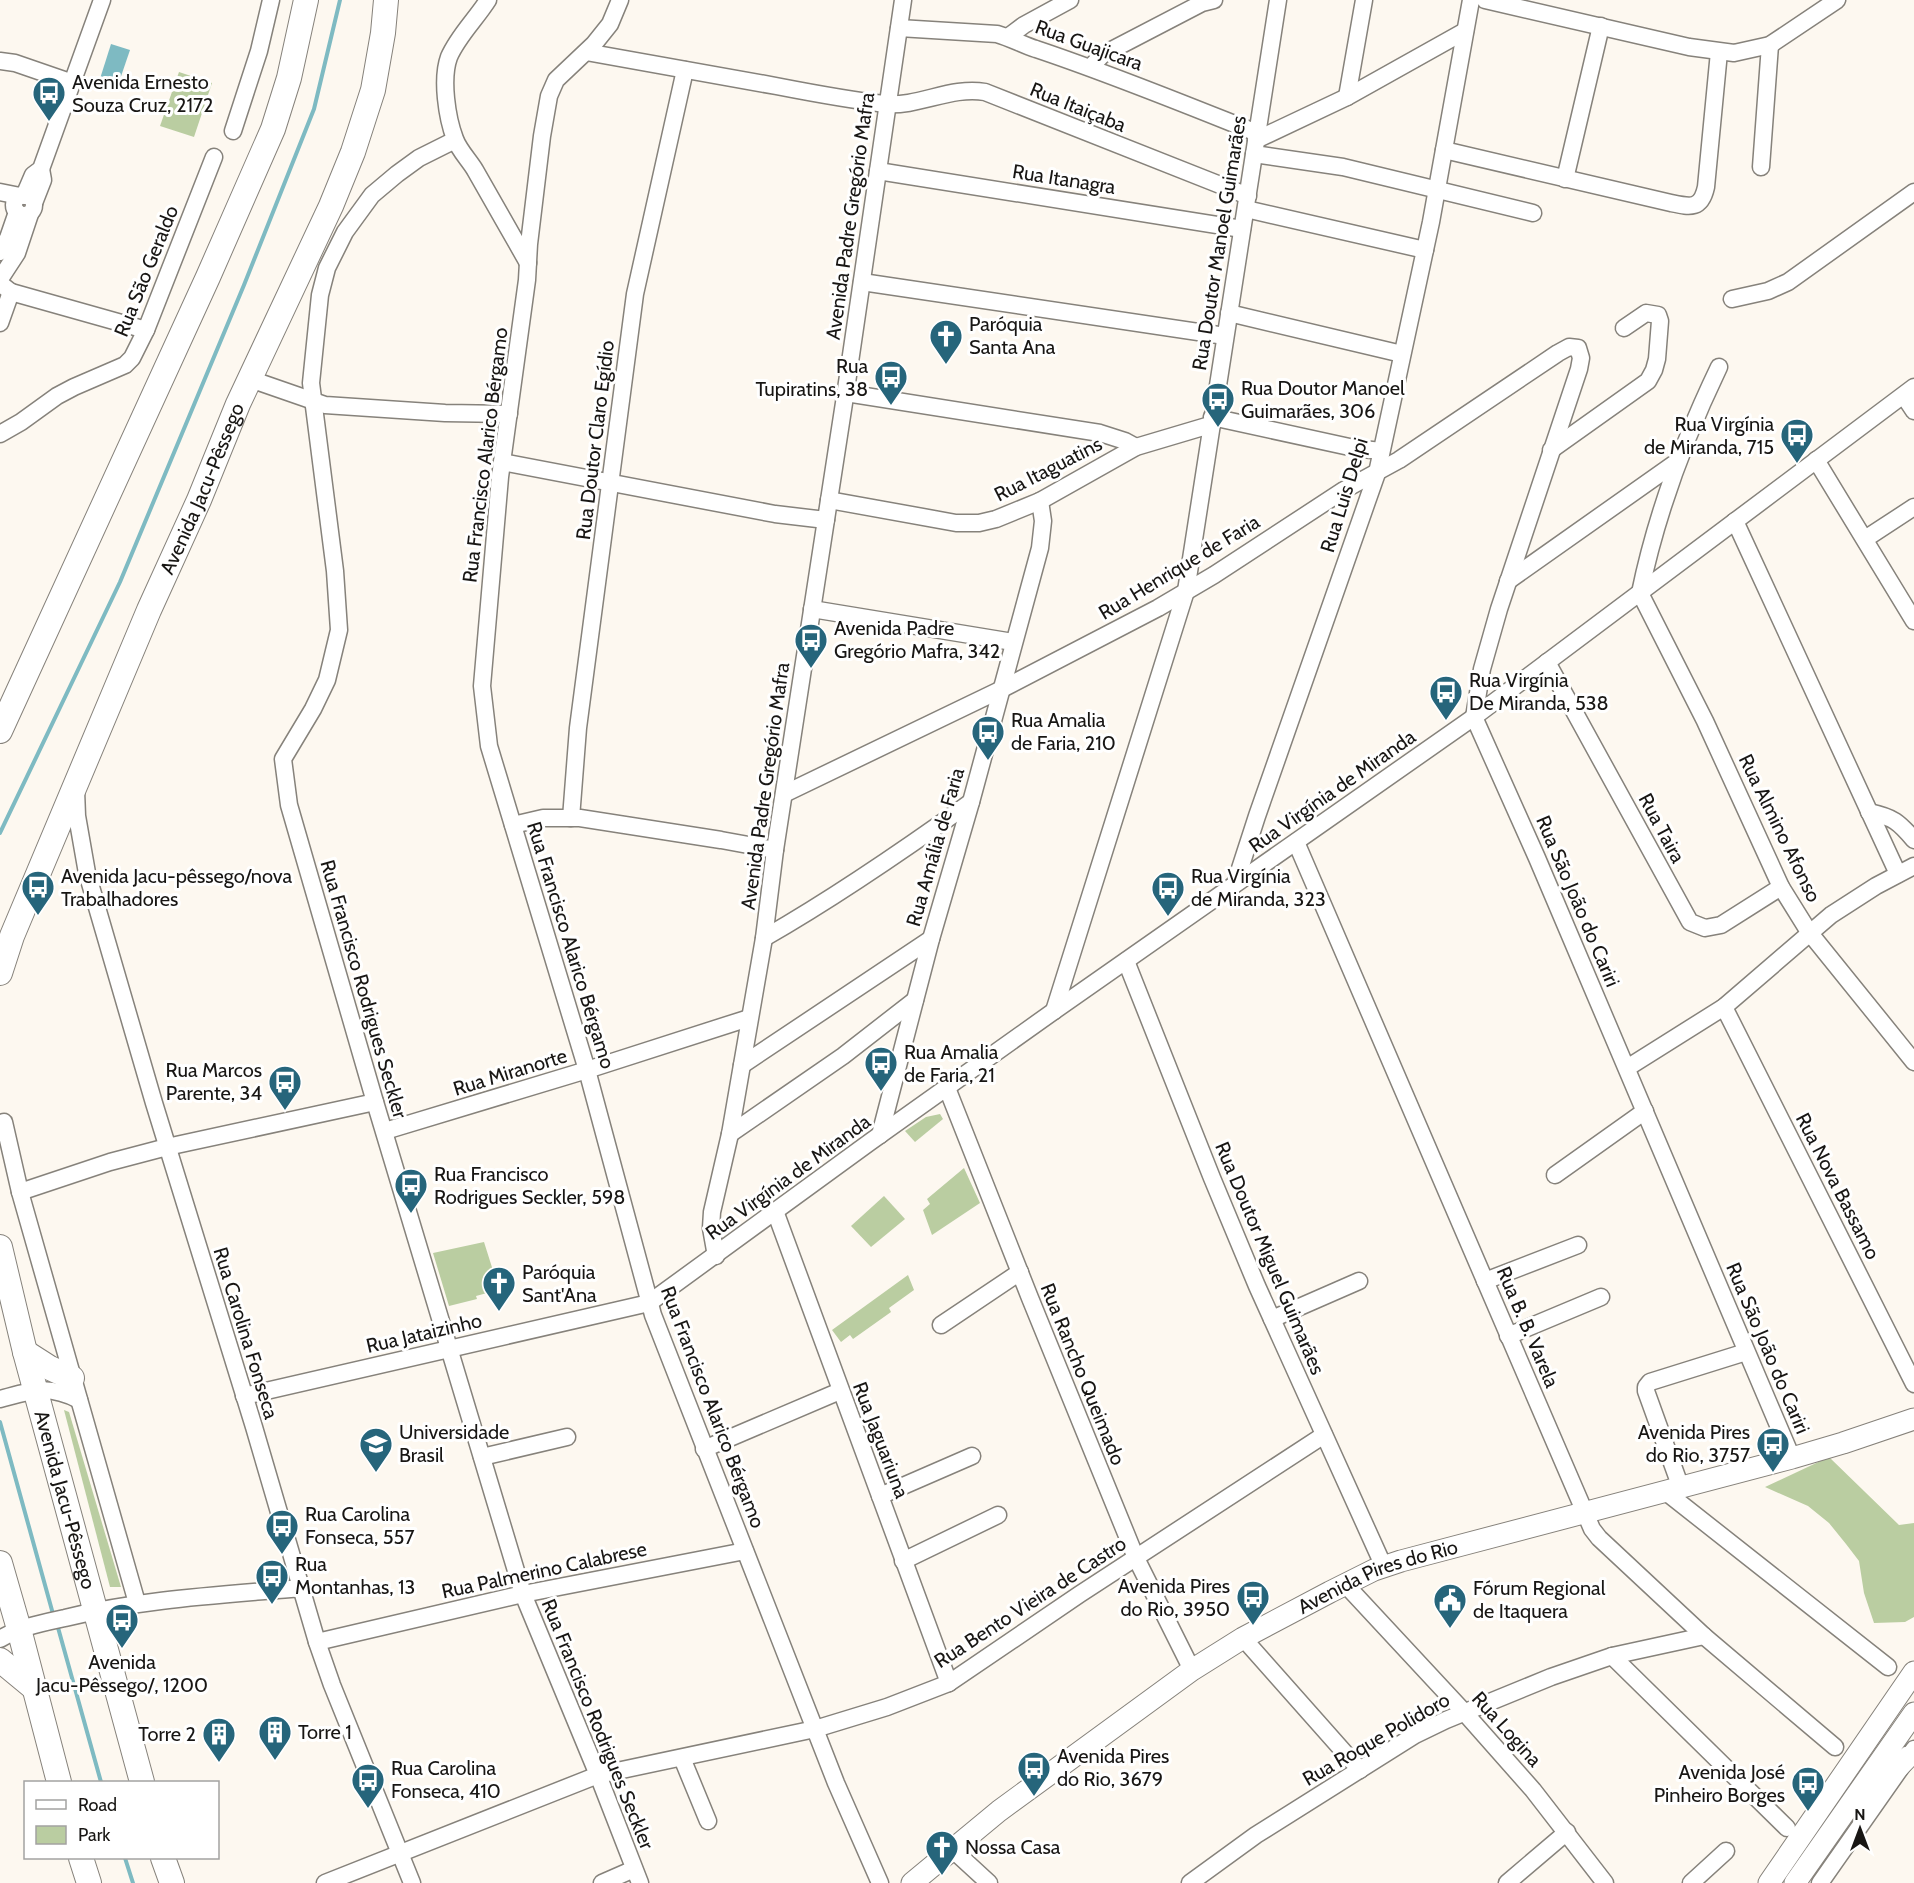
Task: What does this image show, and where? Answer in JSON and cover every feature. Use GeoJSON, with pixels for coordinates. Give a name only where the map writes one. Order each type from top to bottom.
{"type":"FeatureCollection","features":[{"type":"Feature","properties":{"kind":"highway"},"geometry":{"type":"LineString","coordinates":[[0,731],[208,277],[273,129],[289,78],[306,0]]}},
{"type":"Feature","properties":{"kind":"highway","name":"Avenida Jacu-Pêssego"},"geometry":{"type":"LineString","coordinates":[[0,973],[12,936],[250,379],[331,206],[353,152],[373,90],[386,0]]}},
{"type":"Feature","properties":{"kind":"highway","name":"Avenida Jacu-Pêssego"},"geometry":{"type":"LineString","coordinates":[[0,1247],[25,1352],[29,1392],[90,1612],[141,1781]]}},
{"type":"Feature","properties":{"kind":"highway"},"geometry":{"type":"LineString","coordinates":[[25,1352],[50,1368],[75,1389]]}},
{"type":"Feature","properties":{"kind":"highway"},"geometry":{"type":"LineString","coordinates":[[0,1563],[16,1631],[59,1781]]}},
{"type":"Feature","properties":{"kind":"highway"},"geometry":{"type":"LineString","coordinates":[[0,1660],[34,1688]]}},
{"type":"Feature","properties":{"kind":"highway"},"geometry":{"type":"LineString","coordinates":[[82,1859],[89,1883]]}},
{"type":"Feature","properties":{"kind":"highway"},"geometry":{"type":"LineString","coordinates":[[164,1859],[172,1883]]}},
{"type":"Feature","properties":{"kind":"main road","name":"Avenida Pires do Rio"},"geometry":{"type":"LineString","coordinates":[[912,1883],[1026,1790],[1192,1670],[1243,1638],[1345,1584],[1384,1567],[1792,1458],[1914,1419]]}},
{"type":"Feature","properties":{"kind":"main road"},"geometry":{"type":"LineString","coordinates":[[1769,1883],[1914,1672]]}},
{"type":"Feature","properties":{"kind":"main road"},"geometry":{"type":"LineString","coordinates":[[1809,1880],[1841,1818],[1914,1713]]}},
{"type":"Feature","properties":{"kind":"main road"},"geometry":{"type":"LineString","coordinates":[[1841,1818],[1880,1786],[1911,1753]]}},
{"type":"Feature","properties":{"kind":"street"},"geometry":{"type":"LineString","coordinates":[[0,252],[8,238],[33,175],[41,170],[102,0]]}},
{"type":"Feature","properties":{"kind":"street"},"geometry":{"type":"LineString","coordinates":[[233,131],[259,51],[271,0]]}},
{"type":"Feature","properties":{"kind":"street"},"geometry":{"type":"LineString","coordinates":[[488,0],[449,58],[446,70],[446,95],[455,140],[475,169],[528,262]]}},
{"type":"Feature","properties":{"kind":"street","name":"Rua Francisco Alarico Bérgamo"},"geometry":{"type":"LineString","coordinates":[[620,0],[610,24],[586,52],[556,80],[549,96],[502,462],[482,686],[489,746],[586,1070],[650,1303],[704,1449],[836,1783],[880,1883]]}},
{"type":"Feature","properties":{"kind":"street","name":"Avenida Padre Gregório Mafra"},"geometry":{"type":"LineString","coordinates":[[716,1256],[711,1234],[712,1212],[730,1134],[764,938],[775,850],[846,393],[903,0]]}},
{"type":"Feature","properties":{"kind":"street"},"geometry":{"type":"LineString","coordinates":[[1008,37],[1024,25],[1070,0]]}},
{"type":"Feature","properties":{"kind":"street"},"geometry":{"type":"LineString","coordinates":[[1091,67],[1102,55],[1202,3],[1214,0]]}},
{"type":"Feature","properties":{"kind":"street","name":"Rua Doutor Manoel Guimarães"},"geometry":{"type":"LineString","coordinates":[[1054,1011],[1186,591],[1278,0]]}},
{"type":"Feature","properties":{"kind":"street"},"geometry":{"type":"LineString","coordinates":[[1347,97],[1364,0]]}},
{"type":"Feature","properties":{"kind":"street","name":"Rua Luis Delpi"},"geometry":{"type":"LineString","coordinates":[[1235,885],[1377,473],[1425,250],[1471,0]]}},
{"type":"Feature","properties":{"kind":"street"},"geometry":{"type":"LineString","coordinates":[[1485,0],[1719,52],[1734,53],[1770,45],[1837,0]]}},
{"type":"Feature","properties":{"kind":"street"},"geometry":{"type":"LineString","coordinates":[[1565,178],[1601,26]]}},
{"type":"Feature","properties":{"kind":"street","name":"Rua Guajicara"},"geometry":{"type":"LineString","coordinates":[[899,28],[997,34],[1008,37],[1026,46],[1091,67],[1256,142],[1343,167],[1533,213]]}},
{"type":"Feature","properties":{"kind":"street"},"geometry":{"type":"LineString","coordinates":[[1256,142],[1347,97],[1465,31]]}},
{"type":"Feature","properties":{"kind":"street"},"geometry":{"type":"LineString","coordinates":[[1761,167],[1770,45]]}},
{"type":"Feature","properties":{"kind":"street","name":"Rua Itaiçaba"},"geometry":{"type":"LineString","coordinates":[[586,52],[888,104],[909,103],[971,90],[985,92],[1247,203],[1425,250]]}},
{"type":"Feature","properties":{"kind":"street"},"geometry":{"type":"LineString","coordinates":[[1444,150],[1686,206],[1698,204],[1704,196],[1706,187],[1719,52]]}},
{"type":"Feature","properties":{"kind":"street"},"geometry":{"type":"LineString","coordinates":[[0,61],[15,63],[73,83]]}},
{"type":"Feature","properties":{"kind":"street","name":"Rua Doutor Claro Egídio"},"geometry":{"type":"LineString","coordinates":[[571,818],[578,728],[635,294],[685,70]]}},
{"type":"Feature","properties":{"kind":"street","name":"Rua Francisco Rodrigues Seckler"},"geometry":{"type":"LineString","coordinates":[[455,140],[419,158],[372,195],[345,232],[327,268],[320,295],[311,383],[335,571],[339,630],[327,680],[313,709],[283,759],[289,805],[375,1102],[523,1594],[637,1876]]}},
{"type":"Feature","properties":{"kind":"street","name":"Rua São Geraldo"},"geometry":{"type":"LineString","coordinates":[[0,434],[74,387],[125,365],[138,349],[214,157]]}},
{"type":"Feature","properties":{"kind":"street","name":"Rua Itanagra"},"geometry":{"type":"LineString","coordinates":[[878,171],[1242,229]]}},
{"type":"Feature","properties":{"kind":"street"},"geometry":{"type":"LineString","coordinates":[[0,192],[20,203]]}},
{"type":"Feature","properties":{"kind":"street"},"geometry":{"type":"LineString","coordinates":[[1732,298],[1768,291],[1788,282],[1914,192]]}},
{"type":"Feature","properties":{"kind":"street"},"geometry":{"type":"LineString","coordinates":[[0,323],[4,285],[16,254],[20,203]]}},
{"type":"Feature","properties":{"kind":"street"},"geometry":{"type":"LineString","coordinates":[[862,282],[1225,336]]}},
{"type":"Feature","properties":{"kind":"street"},"geometry":{"type":"LineString","coordinates":[[4,285],[146,330]]}},
{"type":"Feature","properties":{"kind":"street"},"geometry":{"type":"LineString","coordinates":[[1229,313],[1402,354]]}},
{"type":"Feature","properties":{"kind":"street"},"geometry":{"type":"LineString","coordinates":[[1474,717],[1482,669],[1551,450],[1632,393],[1652,375],[1657,359],[1659,318],[1655,314],[1646,313],[1624,328]]}},
{"type":"Feature","properties":{"kind":"street","name":"Rua Henrique de Faria"},"geometry":{"type":"LineString","coordinates":[[784,794],[1002,689],[1158,608],[1344,490],[1399,460],[1558,353],[1569,348],[1578,348],[1581,358],[1551,450]]}},
{"type":"Feature","properties":{"kind":"street"},"geometry":{"type":"LineString","coordinates":[[1640,593],[1654,536],[1686,438],[1719,368]]}},
{"type":"Feature","properties":{"kind":"street"},"geometry":{"type":"LineString","coordinates":[[250,379],[325,405],[445,413],[509,414]]}},
{"type":"Feature","properties":{"kind":"street"},"geometry":{"type":"LineString","coordinates":[[1909,391],[1914,411]]}},
{"type":"Feature","properties":{"kind":"street","name":"Rua Virgínia de Miranda"},"geometry":{"type":"LineString","coordinates":[[650,1303],[1054,1011],[1474,717],[1909,391]]}},
{"type":"Feature","properties":{"kind":"street"},"geometry":{"type":"LineString","coordinates":[[846,393],[1100,433],[1136,447]]}},
{"type":"Feature","properties":{"kind":"street"},"geometry":{"type":"LineString","coordinates":[[1211,421],[1381,451]]}},
{"type":"Feature","properties":{"kind":"street","name":"Rua Itaguatins"},"geometry":{"type":"LineString","coordinates":[[829,500],[882,511],[973,524],[996,519],[1041,501],[1136,447],[1211,421]]}},
{"type":"Feature","properties":{"kind":"street"},"geometry":{"type":"LineString","coordinates":[[1816,460],[1911,611]]}},
{"type":"Feature","properties":{"kind":"street"},"geometry":{"type":"LineString","coordinates":[[1508,581],[1678,461]]}},
{"type":"Feature","properties":{"kind":"street"},"geometry":{"type":"LineString","coordinates":[[502,462],[775,514],[826,520]]}},
{"type":"Feature","properties":{"kind":"street","name":"Rua Amália de Faria"},"geometry":{"type":"LineString","coordinates":[[880,1135],[1042,534],[1041,501]]}},
{"type":"Feature","properties":{"kind":"street"},"geometry":{"type":"LineString","coordinates":[[1865,538],[1914,507]]}},
{"type":"Feature","properties":{"kind":"street"},"geometry":{"type":"LineString","coordinates":[[1735,521],[1898,874]]}},
{"type":"Feature","properties":{"kind":"street","name":"Rua Almino Afonso"},"geometry":{"type":"LineString","coordinates":[[1640,593],[1705,721],[1781,887],[1809,932],[1912,1055]]}},
{"type":"Feature","properties":{"kind":"street"},"geometry":{"type":"LineString","coordinates":[[813,609],[1013,642]]}},
{"type":"Feature","properties":{"kind":"street","name":"Rua Taira"},"geometry":{"type":"LineString","coordinates":[[1547,662],[1690,922],[1705,928],[1721,925],[1781,887]]}},
{"type":"Feature","properties":{"kind":"street","name":"Rua São João do Cariri"},"geometry":{"type":"LineString","coordinates":[[1474,717],[1537,858],[1792,1458]]}},
{"type":"Feature","properties":{"kind":"street","name":"Rua Carolina Fonseca"},"geometry":{"type":"LineString","coordinates":[[76,786],[77,816],[87,873],[167,1147],[317,1642],[332,1685],[412,1883]]}},
{"type":"Feature","properties":{"kind":"street"},"geometry":{"type":"LineString","coordinates":[[764,938],[896,856],[971,802]]}},
{"type":"Feature","properties":{"kind":"street"},"geometry":{"type":"LineString","coordinates":[[1869,812],[1893,818],[1914,840]]}},
{"type":"Feature","properties":{"kind":"street"},"geometry":{"type":"LineString","coordinates":[[513,825],[543,818],[571,818],[775,850]]}},
{"type":"Feature","properties":{"kind":"street","name":"Rua B. B. Varela"},"geometry":{"type":"LineString","coordinates":[[1296,842],[1592,1529],[1599,1539],[1704,1636],[1835,1747]]}},
{"type":"Feature","properties":{"kind":"street"},"geometry":{"type":"LineString","coordinates":[[1627,1068],[1724,1007],[1831,915],[1914,866]]}},
{"type":"Feature","properties":{"kind":"street"},"geometry":{"type":"LineString","coordinates":[[742,1065],[931,939]]}},
{"type":"Feature","properties":{"kind":"street","name":"Rua Doutor Miguel Guimarães"},"geometry":{"type":"LineString","coordinates":[[1126,961],[1212,1178],[1272,1319],[1384,1567]]}},
{"type":"Feature","properties":{"kind":"street"},"geometry":{"type":"LineString","coordinates":[[730,1134],[843,1056],[915,1000]]}},
{"type":"Feature","properties":{"kind":"street","name":"Rua Nova Bassamo"},"geometry":{"type":"LineString","coordinates":[[1724,1007],[1914,1384]]}},
{"type":"Feature","properties":{"kind":"street","name":"Rua Miranorte"},"geometry":{"type":"LineString","coordinates":[[385,1131],[749,1018]]}},
{"type":"Feature","properties":{"kind":"street","name":"Rua Rancho Queimado"},"geometry":{"type":"LineString","coordinates":[[947,1088],[1136,1558],[1192,1670]]}},
{"type":"Feature","properties":{"kind":"street"},"geometry":{"type":"LineString","coordinates":[[20,1192],[110,1162],[167,1147],[375,1102]]}},
{"type":"Feature","properties":{"kind":"street"},"geometry":{"type":"LineString","coordinates":[[1555,1175],[1645,1111]]}},
{"type":"Feature","properties":{"kind":"street"},"geometry":{"type":"LineString","coordinates":[[4,1122],[20,1192],[137,1603]]}},
{"type":"Feature","properties":{"kind":"street","name":"Rua Jaguariuna"},"geometry":{"type":"LineString","coordinates":[[775,1211],[949,1683]]}},
{"type":"Feature","properties":{"kind":"street"},"geometry":{"type":"LineString","coordinates":[[1485,1281],[1578,1245]]}},
{"type":"Feature","properties":{"kind":"street"},"geometry":{"type":"LineString","coordinates":[[941,1325],[1020,1272]]}},
{"type":"Feature","properties":{"kind":"street"},"geometry":{"type":"LineString","coordinates":[[1272,1319],[1359,1281]]}},
{"type":"Feature","properties":{"kind":"street"},"geometry":{"type":"LineString","coordinates":[[1508,1336],[1601,1297]]}},
{"type":"Feature","properties":{"kind":"street","name":"Rua Jataizinho"},"geometry":{"type":"LineString","coordinates":[[244,1396],[650,1303]]}},
{"type":"Feature","properties":{"kind":"street"},"geometry":{"type":"LineString","coordinates":[[1746,1352],[1650,1382],[1646,1387],[1673,1490],[1888,1667]]}},
{"type":"Feature","properties":{"kind":"street"},"geometry":{"type":"LineString","coordinates":[[29,1392],[75,1389]]}},
{"type":"Feature","properties":{"kind":"street"},"geometry":{"type":"LineString","coordinates":[[704,1449],[840,1391]]}},
{"type":"Feature","properties":{"kind":"street","name":"Avenida Jacu-Pêssego"},"geometry":{"type":"LineString","coordinates":[[0,1399],[29,1392]]}},
{"type":"Feature","properties":{"kind":"street","name":"Rua Bento Vieira de Castro"},"geometry":{"type":"LineString","coordinates":[[325,1883],[598,1775],[815,1729],[886,1707],[949,1683],[1324,1435]]}},
{"type":"Feature","properties":{"kind":"street"},"geometry":{"type":"LineString","coordinates":[[482,1457],[567,1437]]}},
{"type":"Feature","properties":{"kind":"street"},"geometry":{"type":"LineString","coordinates":[[880,1496],[972,1455]]}},
{"type":"Feature","properties":{"kind":"street"},"geometry":{"type":"LineString","coordinates":[[903,1561],[998,1515]]}},
{"type":"Feature","properties":{"kind":"street","name":"Rua Palmerino Calabrese"},"geometry":{"type":"LineString","coordinates":[[317,1642],[523,1594],[745,1551]]}},
{"type":"Feature","properties":{"kind":"street","name":"Rua Logina"},"geometry":{"type":"LineString","coordinates":[[1345,1584],[1464,1712],[1567,1832],[1605,1883]]}},
{"type":"Feature","properties":{"kind":"street"},"geometry":{"type":"LineString","coordinates":[[16,1631],[90,1612],[137,1603],[301,1588]]}},
{"type":"Feature","properties":{"kind":"street","name":"Rua Roque Polidoro"},"geometry":{"type":"LineString","coordinates":[[1190,1883],[1256,1835],[1415,1735],[1464,1712],[1551,1677],[1612,1656],[1704,1636]]}},
{"type":"Feature","properties":{"kind":"street"},"geometry":{"type":"LineString","coordinates":[[1243,1638],[1360,1770]]}},
{"type":"Feature","properties":{"kind":"street"},"geometry":{"type":"LineString","coordinates":[[1612,1656],[1787,1828]]}},
{"type":"Feature","properties":{"kind":"street"},"geometry":{"type":"LineString","coordinates":[[1787,1857],[1809,1880],[1911,1753]]}},
{"type":"Feature","properties":{"kind":"street"},"geometry":{"type":"LineString","coordinates":[[682,1758],[708,1821]]}},
{"type":"Feature","properties":{"kind":"street"},"geometry":{"type":"LineString","coordinates":[[1507,1883],[1567,1832]]}},
{"type":"Feature","properties":{"kind":"street"},"geometry":{"type":"LineString","coordinates":[[952,1849],[988,1883]]}},
{"type":"Feature","properties":{"kind":"street"},"geometry":{"type":"LineString","coordinates":[[1691,1883],[1726,1851]]}},
{"type":"Feature","properties":{"kind":"street"},"geometry":{"type":"LineString","coordinates":[[602,1883],[637,1876]]}},
{"type":"Feature","properties":{"kind":"green space"},"geometry":{"type":"Polygon","coordinates":[[[179,72],[212,83],[194,137],[160,126],[179,72]]]}},
{"type":"Feature","properties":{"kind":"green space"},"geometry":{"type":"Polygon","coordinates":[[[940,1114],[943,1119],[915,1142],[905,1131],[926,1117],[940,1114]]]}},
{"type":"Feature","properties":{"kind":"green space"},"geometry":{"type":"Polygon","coordinates":[[[964,1168],[980,1203],[932,1235],[923,1210],[930,1204],[927,1199],[964,1168]]]}},
{"type":"Feature","properties":{"kind":"green space"},"geometry":{"type":"Polygon","coordinates":[[[884,1196],[905,1219],[871,1247],[851,1226],[884,1196]]]}},
{"type":"Feature","properties":{"kind":"green space"},"geometry":{"type":"Polygon","coordinates":[[[484,1242],[496,1280],[485,1283],[487,1293],[476,1296],[477,1299],[449,1306],[433,1253],[484,1242]]]}},
{"type":"Feature","properties":{"kind":"green space"},"geometry":{"type":"Polygon","coordinates":[[[908,1275],[914,1290],[889,1308],[891,1312],[853,1339],[850,1335],[841,1342],[832,1330],[908,1275]]]}},
{"type":"Feature","properties":{"kind":"green space"},"geometry":{"type":"Polygon","coordinates":[[[64,1410],[69,1412],[121,1587],[110,1587],[64,1410]]]}},
{"type":"Feature","properties":{"kind":"green space"},"geometry":{"type":"Polygon","coordinates":[[[1829,1457],[1899,1525],[1914,1523],[1914,1617],[1905,1622],[1874,1623],[1864,1593],[1859,1561],[1846,1544],[1829,1523],[1808,1506],[1765,1487],[1829,1457]]]}},
{"type":"Feature","properties":{"kind":"water"},"geometry":{"type":"Polygon","coordinates":[[[111,44],[130,50],[116,91],[98,85],[111,44]]]}},
{"type":"Feature","properties":{"kind":"waterway"},"geometry":{"type":"LineString","coordinates":[[0,833],[120,582],[244,285],[314,109],[340,0]]}},
{"type":"Feature","properties":{"kind":"waterway"},"geometry":{"type":"LineString","coordinates":[[0,1422],[53,1614]]}},
{"type":"Feature","properties":{"kind":"waterway"},"geometry":{"type":"LineString","coordinates":[[57,1624],[101,1781]]}},
{"type":"Feature","properties":{"kind":"waterway"},"geometry":{"type":"LineString","coordinates":[[125,1859],[133,1883]]}},
{"type":"Feature","properties":{"kind":"place","name":"Avenida Ernesto Souza Cruz, 2172"},"geometry":{"type":"Point","coordinates":[49,122]}},
{"type":"Feature","properties":{"kind":"place","name":"Paróquia Santa Ana"},"geometry":{"type":"Point","coordinates":[946,365]}},
{"type":"Feature","properties":{"kind":"place","name":"Rua Tupiratins, 38"},"geometry":{"type":"Point","coordinates":[891,406]}},
{"type":"Feature","properties":{"kind":"place","name":"Rua Doutor Manoel Guimarães, 306"},"geometry":{"type":"Point","coordinates":[1218,428]}},
{"type":"Feature","properties":{"kind":"place","name":"Rua Virgínia de Miranda, 715"},"geometry":{"type":"Point","coordinates":[1797,464]}},
{"type":"Feature","properties":{"kind":"place","name":"Avenida Padre Gregório Mafra, 342"},"geometry":{"type":"Point","coordinates":[811,669]}},
{"type":"Feature","properties":{"kind":"place","name":"Rua Virgínia De Miranda, 538"},"geometry":{"type":"Point","coordinates":[1446,721]}},
{"type":"Feature","properties":{"kind":"place","name":"Rua Amalia de Faria, 210"},"geometry":{"type":"Point","coordinates":[988,761]}},
{"type":"Feature","properties":{"kind":"place","name":"Avenida Jacu-pêssego/nova Trabalhadores"},"geometry":{"type":"Point","coordinates":[38,916]}},
{"type":"Feature","properties":{"kind":"place","name":"Rua Virgínia de Miranda, 323"},"geometry":{"type":"Point","coordinates":[1168,917]}},
{"type":"Feature","properties":{"kind":"place","name":"Rua Amalia de Faria, 21"},"geometry":{"type":"Point","coordinates":[881,1092]}},
{"type":"Feature","properties":{"kind":"place","name":"Rua Marcos Parente, 34"},"geometry":{"type":"Point","coordinates":[285,1111]}},
{"type":"Feature","properties":{"kind":"place","name":"Rua Francisco Rodrigues Seckler, 598"},"geometry":{"type":"Point","coordinates":[411,1214]}},
{"type":"Feature","properties":{"kind":"place","name":"Paróquia Sant'Ana"},"geometry":{"type":"Point","coordinates":[499,1312]}},
{"type":"Feature","properties":{"kind":"place","name":"Universidade Brasil"},"geometry":{"type":"Point","coordinates":[376,1473]}},
{"type":"Feature","properties":{"kind":"place","name":"Avenida Pires do Rio, 3757"},"geometry":{"type":"Point","coordinates":[1773,1473]}},
{"type":"Feature","properties":{"kind":"place","name":"Rua Carolina Fonseca, 557"},"geometry":{"type":"Point","coordinates":[282,1555]}},
{"type":"Feature","properties":{"kind":"place","name":"Rua Montanhas, 13"},"geometry":{"type":"Point","coordinates":[272,1605]}},
{"type":"Feature","properties":{"kind":"place","name":"Avenida Pires do Rio, 3950"},"geometry":{"type":"Point","coordinates":[1253,1626]}},
{"type":"Feature","properties":{"kind":"place","name":"Fórum Regional de Itaquera"},"geometry":{"type":"Point","coordinates":[1450,1629]}},
{"type":"Feature","properties":{"kind":"place","name":"Avenida Jacu-Pêssego/, 1200"},"geometry":{"type":"Point","coordinates":[122,1649]}},
{"type":"Feature","properties":{"kind":"place","name":"Torre 1"},"geometry":{"type":"Point","coordinates":[275,1761]}},
{"type":"Feature","properties":{"kind":"place","name":"Torre 2"},"geometry":{"type":"Point","coordinates":[219,1763]}},
{"type":"Feature","properties":{"kind":"place","name":"Avenida Pires do Rio, 3679"},"geometry":{"type":"Point","coordinates":[1034,1797]}},
{"type":"Feature","properties":{"kind":"place","name":"Rua Carolina Fonseca, 410"},"geometry":{"type":"Point","coordinates":[368,1809]}},
{"type":"Feature","properties":{"kind":"place","name":"Avenida José Pinheiro Borges"},"geometry":{"type":"Point","coordinates":[1808,1812]}},
{"type":"Feature","properties":{"kind":"place","name":"Nossa Casa"},"geometry":{"type":"Point","coordinates":[942,1876]}}]}
